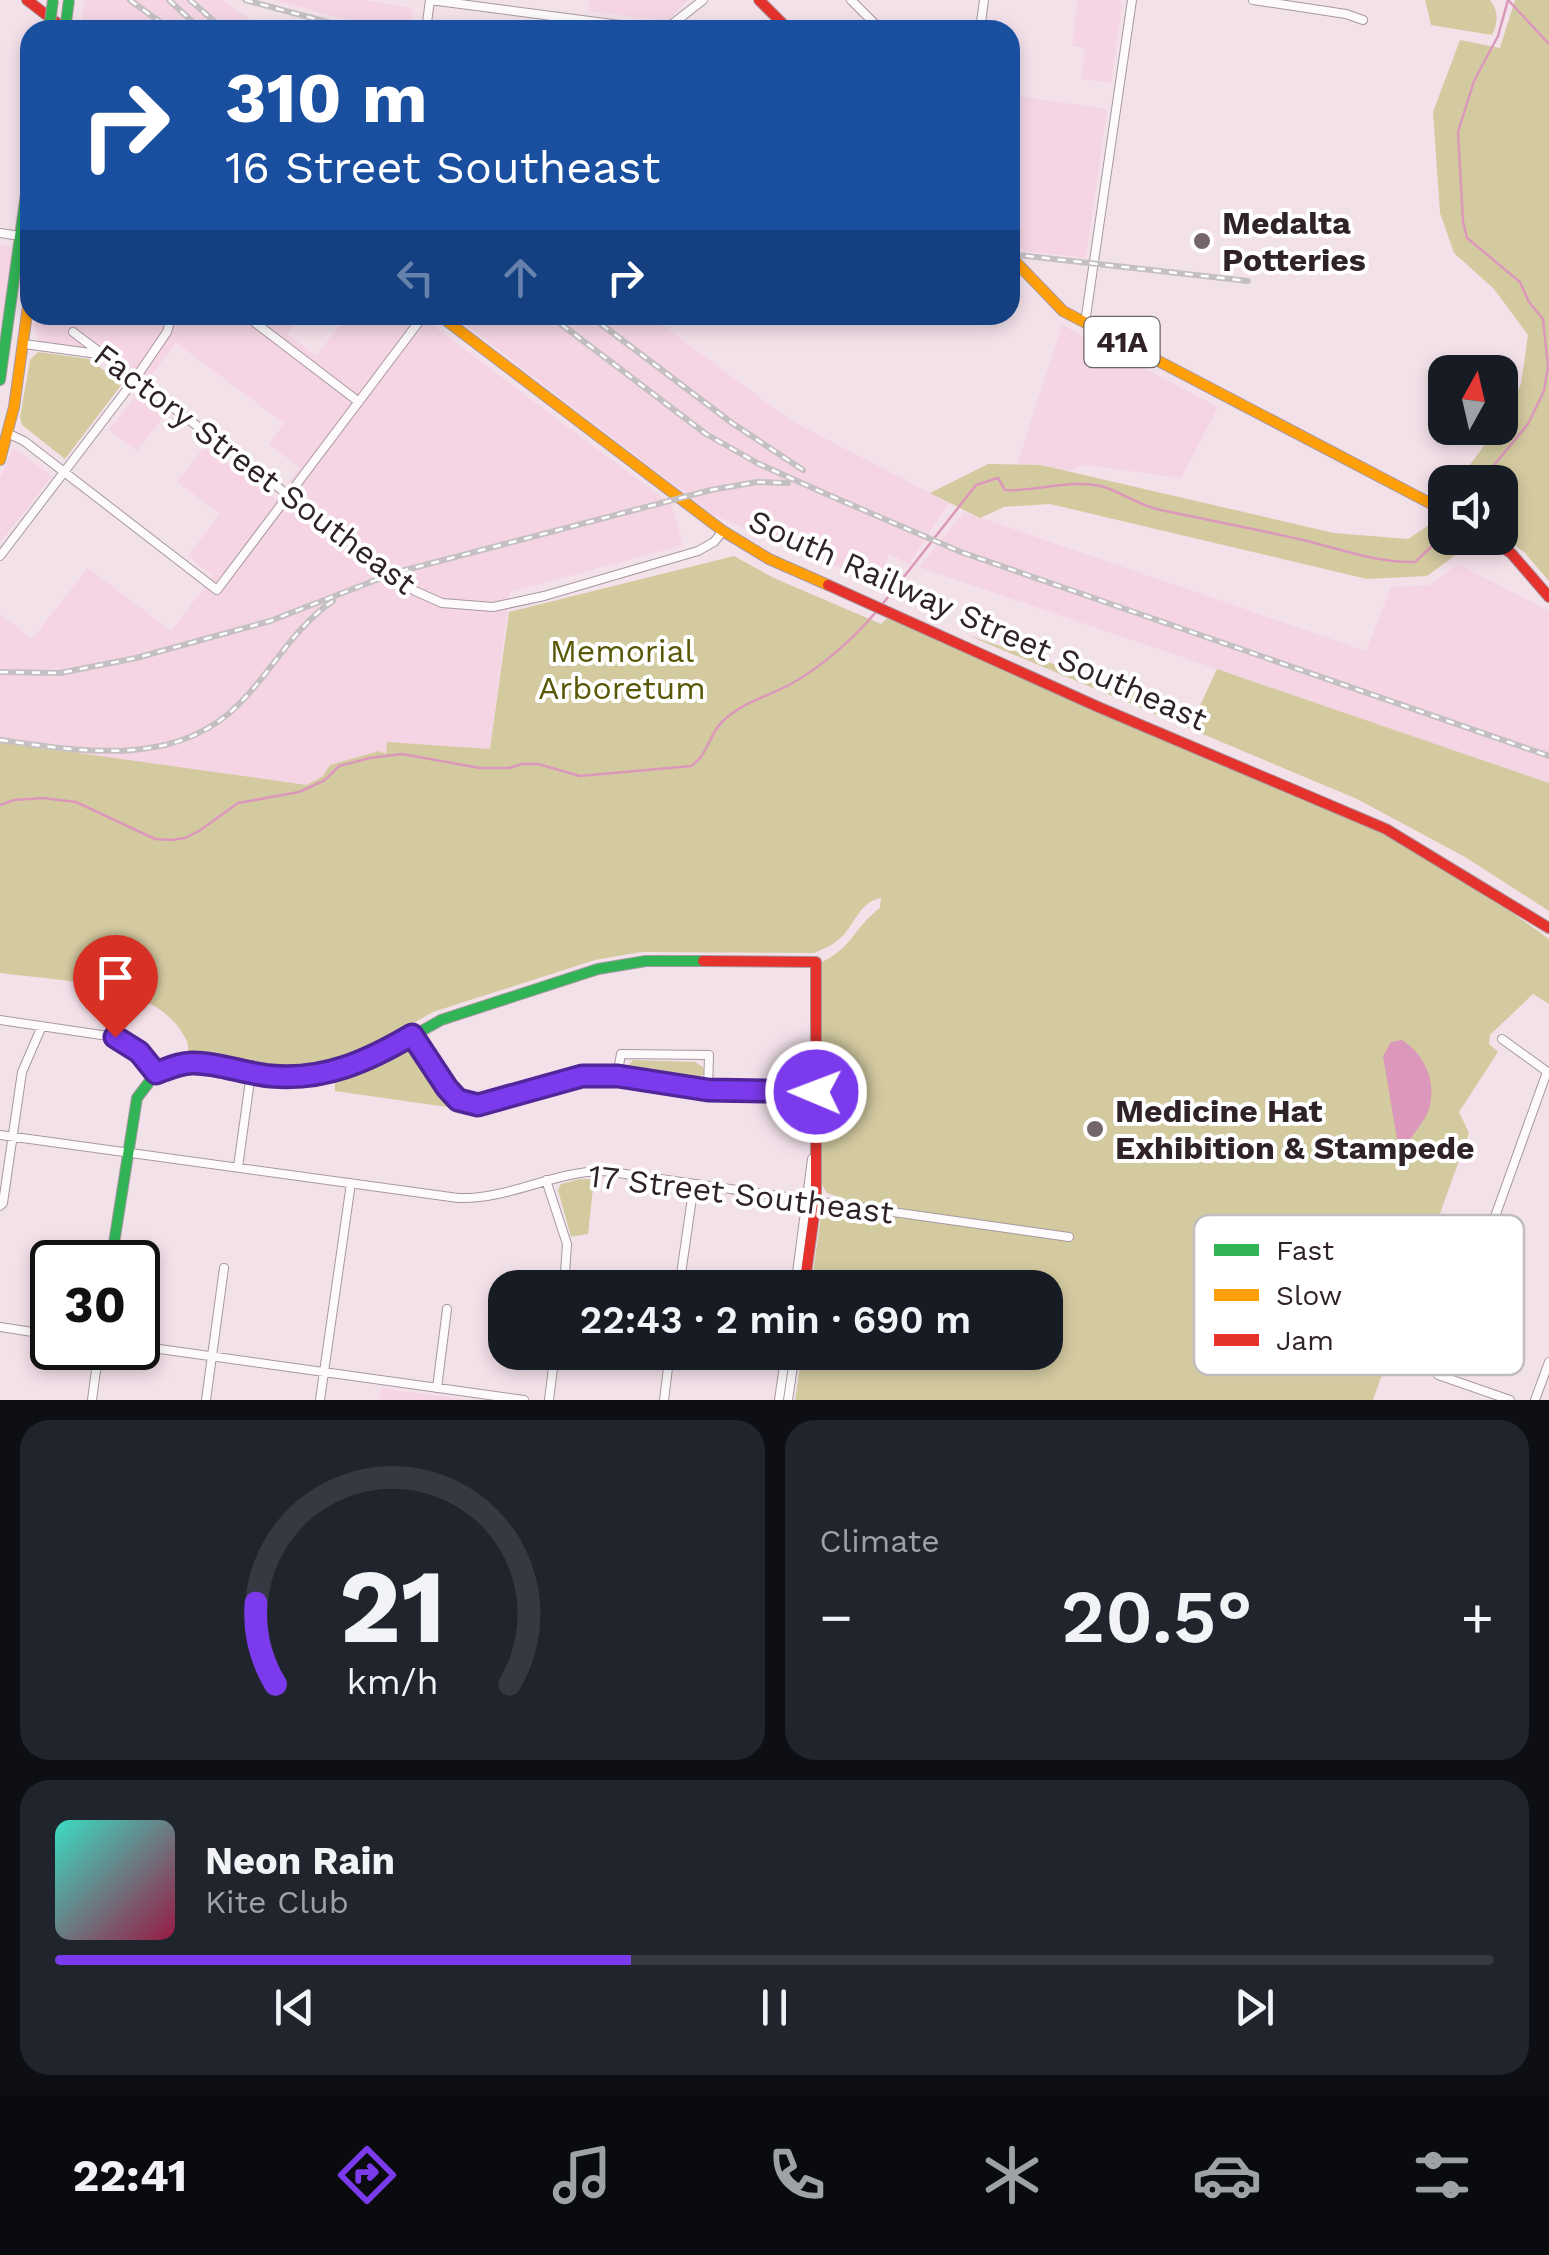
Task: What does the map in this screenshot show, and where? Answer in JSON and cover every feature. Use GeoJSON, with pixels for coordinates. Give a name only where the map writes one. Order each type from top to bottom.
{"type":"FeatureCollection","features":[{"type":"Feature","properties":{"kind":"street"},"geometry":{"type":"LineString","coordinates":[[27,0],[52,20]]}},
{"type":"Feature","properties":{"kind":"street"},"geometry":{"type":"LineString","coordinates":[[430,0],[582,20]]}},
{"type":"Feature","properties":{"kind":"street"},"geometry":{"type":"LineString","coordinates":[[678,20],[703,0]]}},
{"type":"Feature","properties":{"kind":"street"},"geometry":{"type":"LineString","coordinates":[[759,0],[778,20]]}},
{"type":"Feature","properties":{"kind":"street"},"geometry":{"type":"LineString","coordinates":[[851,0],[871,20]]}},
{"type":"Feature","properties":{"kind":"street"},"geometry":{"type":"LineString","coordinates":[[1085,322],[1132,0]]}},
{"type":"Feature","properties":{"kind":"street"},"geometry":{"type":"LineString","coordinates":[[1254,0],[1363,20]]}},
{"type":"Feature","properties":{"kind":"street","name":"41A"},"geometry":{"type":"LineString","coordinates":[[1020,266],[1063,311],[1428,503]]}},
{"type":"Feature","properties":{"kind":"street"},"geometry":{"type":"LineString","coordinates":[[0,380],[2,352],[20,270]]}},
{"type":"Feature","properties":{"kind":"street"},"geometry":{"type":"LineString","coordinates":[[0,460],[26,325]]}},
{"type":"Feature","properties":{"kind":"street"},"geometry":{"type":"LineString","coordinates":[[0,556],[135,379],[169,325]]}},
{"type":"Feature","properties":{"kind":"street"},"geometry":{"type":"LineString","coordinates":[[259,325],[359,402]]}},
{"type":"Feature","properties":{"kind":"street"},"geometry":{"type":"LineString","coordinates":[[8,433],[24,441],[216,590],[417,325]]}},
{"type":"Feature","properties":{"kind":"street","name":"South Railway Street Southeast"},"geometry":{"type":"LineString","coordinates":[[453,325],[723,531],[769,559],[1096,706],[1314,796],[1428,852],[1549,928]]}},
{"type":"Feature","properties":{"kind":"street","name":"Factory Street Southeast"},"geometry":{"type":"LineString","coordinates":[[72,332],[415,591],[442,603],[505,605],[704,549],[723,531]]}},
{"type":"Feature","properties":{"kind":"street"},"geometry":{"type":"LineString","coordinates":[[24,344],[103,354]]}},
{"type":"Feature","properties":{"kind":"street"},"geometry":{"type":"LineString","coordinates":[[1512,555],[1549,597]]}},
{"type":"Feature","properties":{"kind":"street"},"geometry":{"type":"LineString","coordinates":[[114,1240],[137,1098],[156,1073],[192,1062],[274,1077],[332,1072],[379,1055],[441,1020],[598,969],[646,962],[816,962],[815,1134],[806,1270]]}},
{"type":"Feature","properties":{"kind":"street"},"geometry":{"type":"LineString","coordinates":[[0,1020],[115,1037],[139,1052],[156,1073]]}},
{"type":"Feature","properties":{"kind":"street"},"geometry":{"type":"LineString","coordinates":[[0,1206],[22,1072],[42,1026]]}},
{"type":"Feature","properties":{"kind":"street"},"geometry":{"type":"LineString","coordinates":[[412,1035],[458,1100],[478,1105],[582,1076],[618,1076],[708,1090],[816,1092]]}},
{"type":"Feature","properties":{"kind":"street"},"geometry":{"type":"LineString","coordinates":[[1496,1215],[1548,1072],[1502,1039]]}},
{"type":"Feature","properties":{"kind":"street"},"geometry":{"type":"LineString","coordinates":[[618,1076],[621,1054],[709,1056],[708,1090]]}},
{"type":"Feature","properties":{"kind":"street"},"geometry":{"type":"LineString","coordinates":[[238,1168],[251,1073]]}},
{"type":"Feature","properties":{"kind":"street","name":"17 Street Southeast"},"geometry":{"type":"LineString","coordinates":[[0,1134],[473,1198],[567,1174],[604,1171],[1068,1237]]}},
{"type":"Feature","properties":{"kind":"street"},"geometry":{"type":"LineString","coordinates":[[546,1180],[566,1244],[565,1270]]}},
{"type":"Feature","properties":{"kind":"street"},"geometry":{"type":"LineString","coordinates":[[320,1400],[352,1183]]}},
{"type":"Feature","properties":{"kind":"street"},"geometry":{"type":"LineString","coordinates":[[682,1270],[694,1184]]}},
{"type":"Feature","properties":{"kind":"street"},"geometry":{"type":"LineString","coordinates":[[798,1270],[812,1200]]}},
{"type":"Feature","properties":{"kind":"street"},"geometry":{"type":"LineString","coordinates":[[206,1400],[224,1268]]}},
{"type":"Feature","properties":{"kind":"street"},"geometry":{"type":"LineString","coordinates":[[437,1388],[447,1310]]}},
{"type":"Feature","properties":{"kind":"street"},"geometry":{"type":"LineString","coordinates":[[0,1328],[30,1331]]}},
{"type":"Feature","properties":{"kind":"street"},"geometry":{"type":"LineString","coordinates":[[160,1349],[524,1400]]}},
{"type":"Feature","properties":{"kind":"street"},"geometry":{"type":"LineString","coordinates":[[1536,1400],[1549,1362]]}},
{"type":"Feature","properties":{"kind":"street"},"geometry":{"type":"LineString","coordinates":[[92,1400],[96,1370]]}},
{"type":"Feature","properties":{"kind":"street"},"geometry":{"type":"LineString","coordinates":[[549,1400],[553,1370]]}},
{"type":"Feature","properties":{"kind":"street"},"geometry":{"type":"LineString","coordinates":[[664,1400],[668,1370]]}},
{"type":"Feature","properties":{"kind":"street"},"geometry":{"type":"LineString","coordinates":[[779,1400],[783,1370]]}},
{"type":"Feature","properties":{"kind":"street"},"geometry":{"type":"LineString","coordinates":[[788,1400],[792,1370]]}},
{"type":"Feature","properties":{"kind":"street"},"geometry":{"type":"LineString","coordinates":[[1438,1375],[1510,1400]]}},
{"type":"Feature","properties":{"kind":"shaded area"},"geometry":{"type":"Polygon","coordinates":[[[85,0],[223,0],[250,20],[82,20],[85,0]]]}},
{"type":"Feature","properties":{"kind":"shaded area"},"geometry":{"type":"Polygon","coordinates":[[[274,0],[365,0],[413,8],[411,20],[348,20],[274,0]]]}},
{"type":"Feature","properties":{"kind":"shaded area"},"geometry":{"type":"Polygon","coordinates":[[[590,0],[688,0],[668,20],[588,11],[590,0]]]}},
{"type":"Feature","properties":{"kind":"shaded area"},"geometry":{"type":"Polygon","coordinates":[[[1078,0],[1118,0],[1122,6],[1111,83],[1081,79],[1085,48],[1072,46],[1078,0]]]}},
{"type":"Feature","properties":{"kind":"shaded area"},"geometry":{"type":"Polygon","coordinates":[[[1020,96],[1107,109],[1086,258],[1024,251],[1020,247],[1020,96]]]}},
{"type":"Feature","properties":{"kind":"shaded area"},"geometry":{"type":"Polygon","coordinates":[[[0,245],[14,247],[0,335],[0,245]]]}},
{"type":"Feature","properties":{"kind":"shaded area"},"geometry":{"type":"Polygon","coordinates":[[[294,325],[287,334],[316,356],[340,325],[432,325],[672,505],[683,545],[510,592],[490,749],[388,743],[386,754],[307,785],[0,743],[0,614],[32,639],[88,568],[171,631],[213,576],[188,556],[220,514],[177,482],[205,446],[276,499],[300,468],[269,444],[284,423],[176,343],[147,381],[109,353],[40,342],[34,328],[294,325]]]}},
{"type":"Feature","properties":{"kind":"shaded area"},"geometry":{"type":"Polygon","coordinates":[[[466,325],[662,325],[790,420],[949,503],[909,564],[889,554],[877,583],[713,515],[466,325]]]}},
{"type":"Feature","properties":{"kind":"shaded area"},"geometry":{"type":"Polygon","coordinates":[[[1062,325],[1218,407],[1181,478],[1085,465],[1069,471],[1017,464],[1062,325]]]}},
{"type":"Feature","properties":{"kind":"shaded area"},"geometry":{"type":"Polygon","coordinates":[[[136,395],[164,416],[137,451],[109,430],[136,395]]]}},
{"type":"Feature","properties":{"kind":"shaded area"},"geometry":{"type":"Polygon","coordinates":[[[13,448],[52,476],[0,543],[0,478],[13,448]]]}},
{"type":"Feature","properties":{"kind":"shaded area"},"geometry":{"type":"Polygon","coordinates":[[[964,512],[1366,651],[1391,587],[1430,585],[1458,564],[1549,611],[1549,783],[919,567],[964,512]]]}},
{"type":"Feature","properties":{"kind":"shaded area"},"geometry":{"type":"Polygon","coordinates":[[[1402,1040],[1422,1059],[1431,1086],[1429,1110],[1409,1141],[1397,1139],[1383,1056],[1391,1042],[1402,1040]]]}},
{"type":"Feature","properties":{"kind":"shaded area"},"geometry":{"type":"Polygon","coordinates":[[[381,1388],[469,1400],[379,1400],[381,1388]]]}},
{"type":"Feature","properties":{"kind":"green space"},"geometry":{"type":"Polygon","coordinates":[[[1425,0],[1490,0],[1497,17],[1492,35],[1431,25],[1425,0]]]}},
{"type":"Feature","properties":{"kind":"green space"},"geometry":{"type":"Polygon","coordinates":[[[1515,0],[1549,0],[1549,581],[1518,548],[1518,465],[1470,465],[1485,445],[1518,445],[1518,390],[1528,335],[1494,289],[1454,253],[1440,213],[1433,112],[1460,40],[1500,48],[1515,0]]]}},
{"type":"Feature","properties":{"kind":"green space"},"geometry":{"type":"Polygon","coordinates":[[[38,352],[89,359],[122,384],[65,459],[22,425],[30,360],[38,352]]]}},
{"type":"Feature","properties":{"kind":"green space"},"geometry":{"type":"Polygon","coordinates":[[[988,464],[1041,465],[1334,533],[1408,539],[1428,526],[1428,555],[1456,555],[1427,576],[1367,579],[1050,504],[1004,507],[980,518],[930,493],[988,464]]]}},
{"type":"Feature","properties":{"kind":"green space","name":"Memorial Arboretum"},"geometry":{"type":"Polygon","coordinates":[[[734,556],[774,578],[881,624],[887,618],[1383,834],[1492,898],[1549,939],[1549,1004],[1533,994],[1490,1035],[1489,1044],[1498,1052],[1459,1112],[1469,1133],[1440,1215],[1194,1215],[1194,1375],[1382,1375],[1373,1400],[795,1400],[799,1370],[1063,1370],[1063,1270],[813,1270],[821,1216],[832,1210],[847,1210],[849,1200],[827,1193],[822,1185],[822,962],[840,950],[880,908],[881,898],[867,904],[836,942],[814,953],[641,952],[595,960],[433,1012],[373,1046],[330,1063],[303,1067],[188,1052],[181,1031],[148,1002],[99,986],[0,973],[0,742],[307,785],[323,776],[330,765],[379,751],[386,754],[387,742],[490,749],[509,612],[734,556]]]}},
{"type":"Feature","properties":{"kind":"green space"},"geometry":{"type":"Polygon","coordinates":[[[967,635],[1197,712],[1217,669],[1549,783],[1549,911],[1465,857],[1357,799],[967,635]]]}},
{"type":"Feature","properties":{"kind":"green space"},"geometry":{"type":"Polygon","coordinates":[[[406,1046],[454,1108],[335,1091],[335,1078],[359,1072],[406,1046]]]}},
{"type":"Feature","properties":{"kind":"green space"},"geometry":{"type":"Polygon","coordinates":[[[633,1060],[695,1062],[703,1067],[704,1073],[695,1082],[632,1073],[627,1067],[633,1060]]]}},
{"type":"Feature","properties":{"kind":"green space"},"geometry":{"type":"Polygon","coordinates":[[[594,1179],[588,1234],[571,1237],[558,1190],[561,1184],[594,1179]]]}},
{"type":"Feature","properties":{"kind":"waterway"},"geometry":{"type":"LineString","coordinates":[[1494,465],[1528,424],[1544,391],[1548,366],[1543,319],[1520,282],[1467,238],[1463,222],[1458,132],[1474,81],[1498,36],[1508,0]]}},
{"type":"Feature","properties":{"kind":"waterway"},"geometry":{"type":"LineString","coordinates":[[1509,1],[1549,44]]}},
{"type":"Feature","properties":{"kind":"waterway"},"geometry":{"type":"LineString","coordinates":[[881,606],[976,485],[998,478],[1005,490],[1079,484],[1104,487],[1153,508],[1387,560],[1415,562],[1428,550]]}},
{"type":"Feature","properties":{"kind":"waterway"},"geometry":{"type":"LineString","coordinates":[[0,805],[43,798],[76,802],[155,839],[171,840],[199,831],[238,803],[299,792],[325,780],[339,766],[370,758],[402,754],[480,768],[538,764],[580,776],[691,766],[717,727],[730,715],[814,669],[876,612]]}},
{"type":"Feature","properties":{"kind":"railway"},"geometry":{"type":"LineString","coordinates":[[130,0],[157,20]]}},
{"type":"Feature","properties":{"kind":"railway"},"geometry":{"type":"LineString","coordinates":[[169,0],[190,20]]}},
{"type":"Feature","properties":{"kind":"railway"},"geometry":{"type":"LineString","coordinates":[[190,0],[213,20]]}},
{"type":"Feature","properties":{"kind":"railway"},"geometry":{"type":"LineString","coordinates":[[245,0],[320,20]]}},
{"type":"Feature","properties":{"kind":"railway"},"geometry":{"type":"LineString","coordinates":[[1020,255],[1248,281]]}},
{"type":"Feature","properties":{"kind":"railway"},"geometry":{"type":"LineString","coordinates":[[562,325],[706,434],[759,464],[824,493],[961,552],[1549,756]]}},
{"type":"Feature","properties":{"kind":"railway"},"geometry":{"type":"LineString","coordinates":[[602,325],[732,423],[803,470]]}},
{"type":"Feature","properties":{"kind":"railway"},"geometry":{"type":"LineString","coordinates":[[0,672],[60,673],[136,658],[270,621],[394,573],[711,490],[757,482],[788,483]]}},
{"type":"Feature","properties":{"kind":"railway"},"geometry":{"type":"LineString","coordinates":[[0,740],[94,751],[157,747],[187,738],[215,724],[240,703],[295,636],[333,601]]}},
{"type":"Feature","properties":{"kind":"traffic: fast"},"geometry":{"type":"LineString","coordinates":[[50,20],[53,0]]}},
{"type":"Feature","properties":{"kind":"traffic: fast"},"geometry":{"type":"LineString","coordinates":[[66,20],[69,0]]}},
{"type":"Feature","properties":{"kind":"traffic: fast"},"geometry":{"type":"LineString","coordinates":[[0,380],[20,237]]}},
{"type":"Feature","properties":{"kind":"traffic: fast"},"geometry":{"type":"LineString","coordinates":[[114,1240],[137,1098],[156,1073],[192,1062],[273,1077],[332,1072],[379,1055],[441,1020],[598,969],[646,961],[703,961]]}},
{"type":"Feature","properties":{"kind":"traffic: slow"},"geometry":{"type":"LineString","coordinates":[[1020,266],[1063,311],[1428,502]]}},
{"type":"Feature","properties":{"kind":"traffic: slow"},"geometry":{"type":"LineString","coordinates":[[0,460],[14,407],[25,325]]}},
{"type":"Feature","properties":{"kind":"traffic: slow"},"geometry":{"type":"LineString","coordinates":[[452,325],[723,531],[769,559],[828,585]]}},
{"type":"Feature","properties":{"kind":"traffic: jam"},"geometry":{"type":"LineString","coordinates":[[27,0],[53,20]]}},
{"type":"Feature","properties":{"kind":"traffic: jam"},"geometry":{"type":"LineString","coordinates":[[759,0],[779,20]]}},
{"type":"Feature","properties":{"kind":"traffic: jam"},"geometry":{"type":"LineString","coordinates":[[1513,555],[1549,597]]}},
{"type":"Feature","properties":{"kind":"traffic: jam"},"geometry":{"type":"LineString","coordinates":[[828,585],[1096,706],[1386,829],[1549,928]]}},
{"type":"Feature","properties":{"kind":"traffic: jam"},"geometry":{"type":"LineString","coordinates":[[703,961],[816,962],[816,1201],[806,1270]]}},
{"type":"Feature","properties":{"kind":"place","name":"Medalta Potteries"},"geometry":{"type":"Point","coordinates":[1202,241]}},
{"type":"Feature","properties":{"kind":"place","name":"Medicine Hat Exhibition & Stampede"},"geometry":{"type":"Point","coordinates":[1095,1129]}},
{"type":"Feature","properties":{"kind":"route"},"geometry":{"type":"LineString","coordinates":[[115,1037],[139,1052],[156,1073],[192,1062],[274,1077],[316,1075],[349,1068],[412,1035],[458,1100],[478,1105],[582,1076],[618,1076],[708,1090],[816,1092]]}}]}
